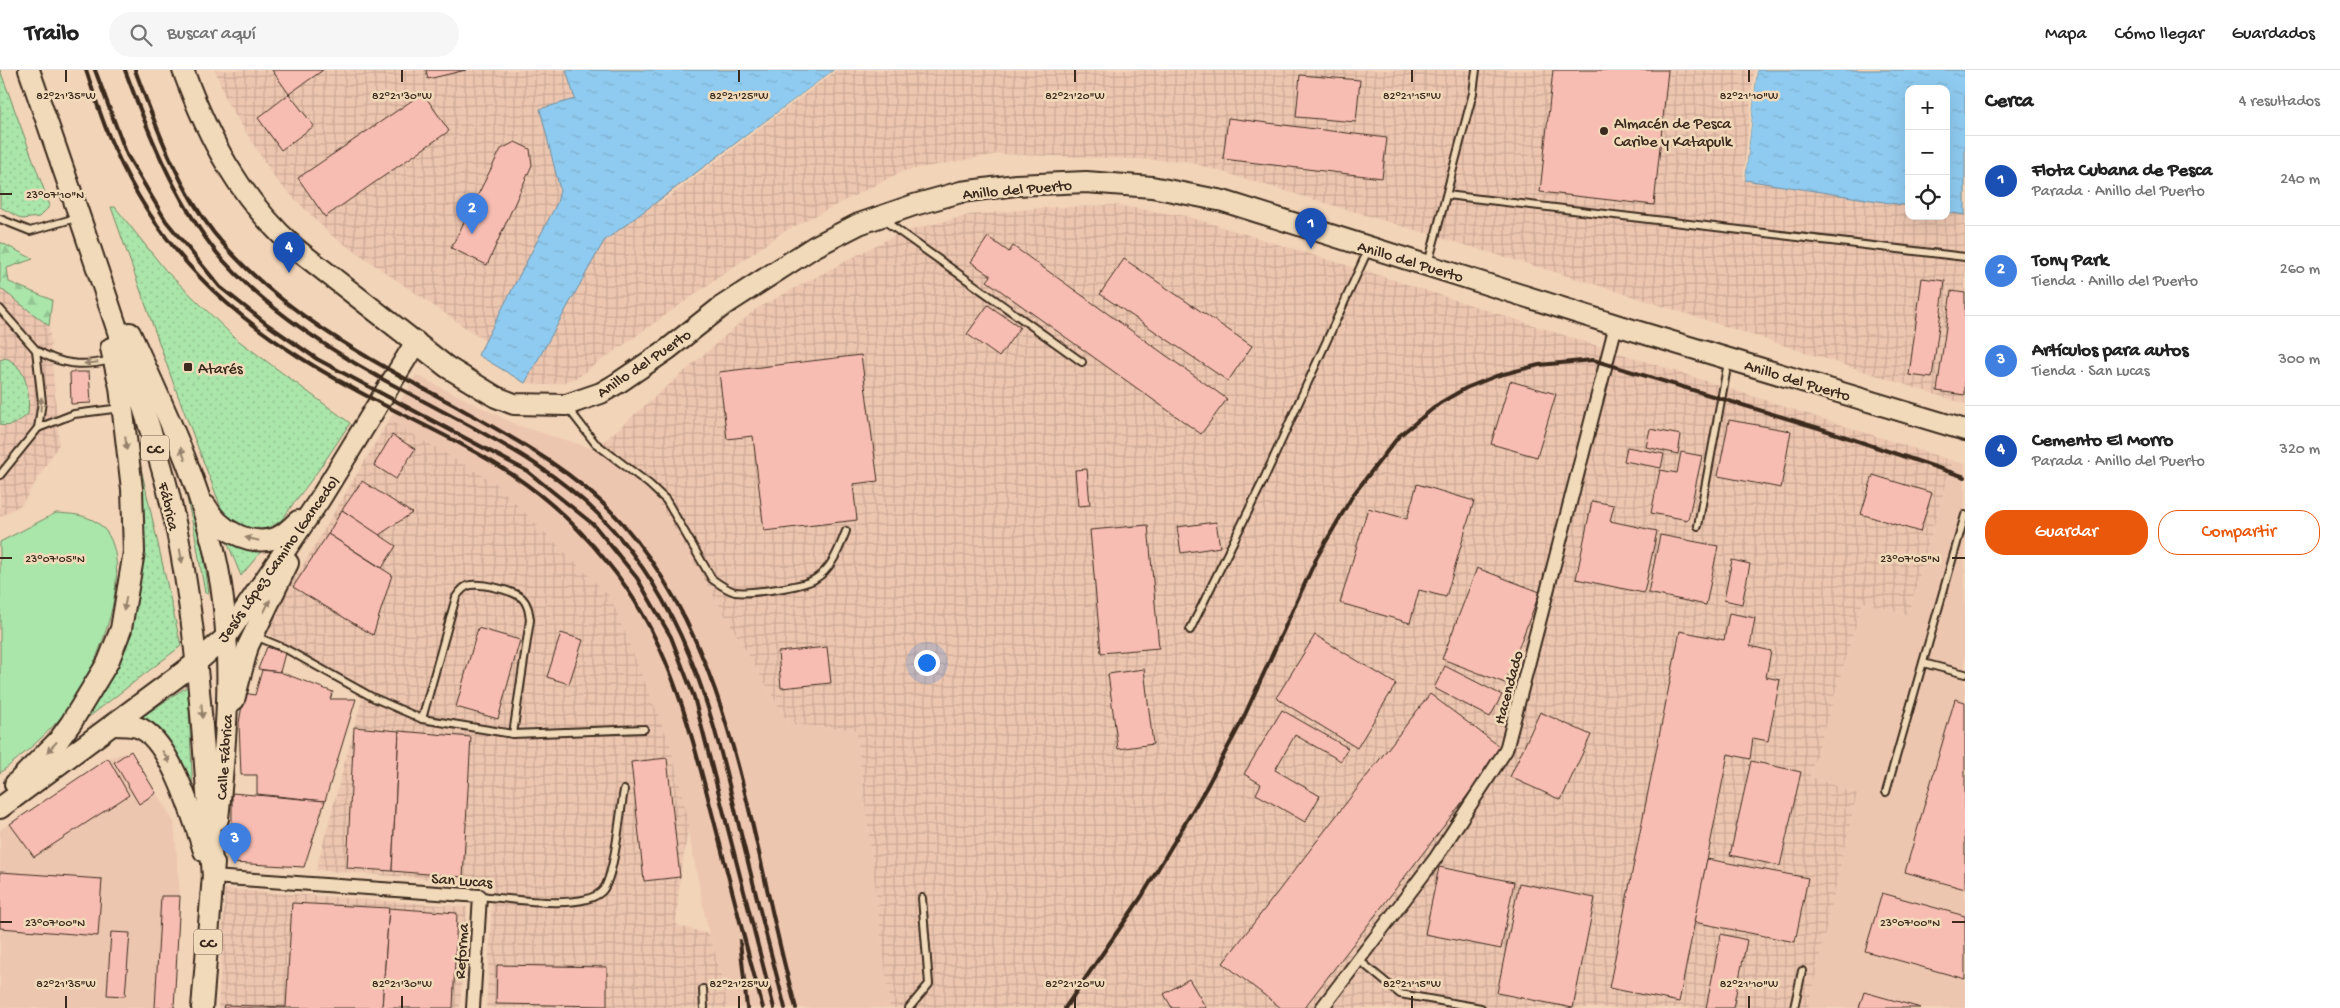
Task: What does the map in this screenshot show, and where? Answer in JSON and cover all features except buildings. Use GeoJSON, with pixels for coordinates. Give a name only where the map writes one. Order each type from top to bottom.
{"type":"FeatureCollection","features":[{"type":"Feature","properties":{"kind":"main road"},"geometry":{"type":"LineString","coordinates":[[0,798],[45,755],[71,723],[108,662],[121,629],[134,552],[132,489],[141,403],[29,70]]}},
{"type":"Feature","properties":{"kind":"main road","name":"Anillo del Puerto"},"geometry":{"type":"LineString","coordinates":[[183,70],[209,133],[225,163],[257,211],[295,248],[447,367],[496,397],[521,404],[566,405],[595,396],[618,383],[668,349],[728,302],[814,247],[860,224],[914,205],[962,192],[1016,185],[1086,182],[1184,192],[1223,201],[1616,325],[1965,430]]}},
{"type":"Feature","properties":{"kind":"main road","name":"Jesús López Camino (Gancedo)"},"geometry":{"type":"LineString","coordinates":[[320,499],[416,342]]}},
{"type":"Feature","properties":{"kind":"main road","name":"Fábrica"},"geometry":{"type":"LineString","coordinates":[[126,355],[168,491],[190,606],[198,662]]}},
{"type":"Feature","properties":{"kind":"main road","name":"Fábrica"},"geometry":{"type":"LineString","coordinates":[[141,403],[196,489],[212,542],[219,577],[240,631]]}},
{"type":"Feature","properties":{"kind":"main road"},"geometry":{"type":"LineString","coordinates":[[196,489],[210,514],[220,525],[239,535],[260,541],[277,538],[294,525],[320,499]]}},
{"type":"Feature","properties":{"kind":"main road"},"geometry":{"type":"LineString","coordinates":[[226,735],[239,678],[240,631],[320,499]]}},
{"type":"Feature","properties":{"kind":"main road","name":"Jesús López Camino (Gancedo)"},"geometry":{"type":"LineString","coordinates":[[0,808],[240,631]]}},
{"type":"Feature","properties":{"kind":"main road","name":"Calle Fábrica"},"geometry":{"type":"LineString","coordinates":[[202,1008],[226,735],[240,631]]}},
{"type":"Feature","properties":{"kind":"main road","name":"Calle Fábrica"},"geometry":{"type":"LineString","coordinates":[[198,662],[213,877]]}},
{"type":"Feature","properties":{"kind":"main road"},"geometry":{"type":"LineString","coordinates":[[114,725],[137,727],[157,743],[182,789],[213,877]]}},
{"type":"Feature","properties":{"kind":"street","name":"Hacendado"},"geometry":{"type":"LineString","coordinates":[[1322,1008],[1436,859],[1506,750],[1616,325]]}},
{"type":"Feature","properties":{"kind":"street","name":"San Lucas"},"geometry":{"type":"LineString","coordinates":[[213,877],[480,896]]}},
{"type":"Feature","properties":{"kind":"street","name":"Reforma"},"geometry":{"type":"LineString","coordinates":[[472,1008],[480,896]]}},
{"type":"Feature","properties":{"kind":"lane"},"geometry":{"type":"LineString","coordinates":[[1428,265],[1473,93],[1476,70]]}},
{"type":"Feature","properties":{"kind":"lane"},"geometry":{"type":"LineString","coordinates":[[1447,195],[1965,257]]}},
{"type":"Feature","properties":{"kind":"lane"},"geometry":{"type":"LineString","coordinates":[[0,219],[30,231],[80,217]]}},
{"type":"Feature","properties":{"kind":"lane"},"geometry":{"type":"LineString","coordinates":[[879,217],[1082,362]]}},
{"type":"Feature","properties":{"kind":"lane"},"geometry":{"type":"LineString","coordinates":[[1190,630],[1263,481],[1370,247]]}},
{"type":"Feature","properties":{"kind":"lane"},"geometry":{"type":"LineString","coordinates":[[0,309],[36,350],[51,360],[69,364],[89,364],[126,355]]}},
{"type":"Feature","properties":{"kind":"lane"},"geometry":{"type":"LineString","coordinates":[[36,350],[42,402],[38,428]]}},
{"type":"Feature","properties":{"kind":"lane"},"geometry":{"type":"LineString","coordinates":[[1698,526],[1729,358]]}},
{"type":"Feature","properties":{"kind":"lane"},"geometry":{"type":"LineString","coordinates":[[0,475],[38,428],[74,414],[141,403]]}},
{"type":"Feature","properties":{"kind":"lane"},"geometry":{"type":"LineString","coordinates":[[566,405],[595,443],[649,484],[666,500],[712,578],[735,592],[751,591],[815,579],[836,556],[846,531]]}},
{"type":"Feature","properties":{"kind":"lane"},"geometry":{"type":"LineString","coordinates":[[1886,792],[1965,515]]}},
{"type":"Feature","properties":{"kind":"lane"},"geometry":{"type":"LineString","coordinates":[[422,720],[456,597],[461,589],[470,585],[480,585],[515,594],[523,599],[529,609],[530,620],[513,734]]}},
{"type":"Feature","properties":{"kind":"lane"},"geometry":{"type":"LineString","coordinates":[[240,631],[284,648],[372,698],[422,720],[513,734],[644,729]]}},
{"type":"Feature","properties":{"kind":"lane"},"geometry":{"type":"LineString","coordinates":[[1923,663],[1965,674]]}},
{"type":"Feature","properties":{"kind":"lane","name":"San Lucas"},"geometry":{"type":"LineString","coordinates":[[480,896],[566,903],[587,900],[602,891],[609,878],[624,790]]}},
{"type":"Feature","properties":{"kind":"lane"},"geometry":{"type":"LineString","coordinates":[[909,1008],[929,984],[922,898]]}},
{"type":"Feature","properties":{"kind":"lane"},"geometry":{"type":"LineString","coordinates":[[1359,960],[1400,994],[1481,1008]]}},
{"type":"Feature","properties":{"kind":"lane"},"geometry":{"type":"LineString","coordinates":[[1794,1008],[1802,971]]}},
{"type":"Feature","properties":{"kind":"lane"},"geometry":{"type":"LineString","coordinates":[[703,988],[704,1008]]}},
{"type":"Feature","properties":{"kind":"shaded area"},"geometry":{"type":"Polygon","coordinates":[[[215,70],[566,70],[575,99],[540,109],[560,191],[557,203],[485,341],[331,235],[276,180],[227,102],[215,70]]]}},
{"type":"Feature","properties":{"kind":"shaded area"},"geometry":{"type":"Polygon","coordinates":[[[834,70],[1757,70],[1745,180],[1905,205],[1905,220],[1950,220],[1950,213],[1965,215],[1965,404],[1594,284],[1186,161],[998,154],[903,171],[783,232],[578,377],[562,383],[545,385],[525,383],[604,241],[834,70]]]}},
{"type":"Feature","properties":{"kind":"shaded area"},"geometry":{"type":"Polygon","coordinates":[[[1114,205],[1186,216],[1378,275],[1953,461],[1908,615],[1863,602],[1810,776],[1857,794],[1808,1008],[890,1008],[856,730],[789,724],[654,495],[595,449],[756,309],[899,233],[969,215],[1041,208],[1114,205]]]}},
{"type":"Feature","properties":{"kind":"shaded area"},"geometry":{"type":"Polygon","coordinates":[[[0,288],[49,326],[59,444],[22,504],[0,517],[0,288]]]}},
{"type":"Feature","properties":{"kind":"shaded area"},"geometry":{"type":"Polygon","coordinates":[[[416,375],[519,426],[595,449],[654,495],[789,724],[856,730],[890,1008],[727,1008],[724,981],[709,934],[671,747],[389,420],[416,375]]]}},
{"type":"Feature","properties":{"kind":"shaded area"},"geometry":{"type":"Polygon","coordinates":[[[389,420],[495,483],[611,598],[671,747],[689,825],[680,877],[676,925],[709,934],[724,981],[727,1008],[486,1008],[493,884],[316,870],[364,691],[264,631],[389,420]]]}},
{"type":"Feature","properties":{"kind":"shaded area"},"geometry":{"type":"Polygon","coordinates":[[[1953,461],[1965,464],[1965,1008],[1808,1008],[1857,794],[1810,776],[1863,602],[1908,615],[1953,461]]]}},
{"type":"Feature","properties":{"kind":"shaded area"},"geometry":{"type":"Polygon","coordinates":[[[131,751],[174,822],[180,896],[174,1008],[0,1008],[0,830],[108,758],[131,751]]]}},
{"type":"Feature","properties":{"kind":"shaded area"},"geometry":{"type":"Polygon","coordinates":[[[225,889],[467,907],[460,1008],[218,1008],[225,889]]]}},
{"type":"Feature","properties":{"kind":"green space"},"geometry":{"type":"Polygon","coordinates":[[[0,70],[50,206],[39,217],[22,219],[0,207],[0,70]]]}},
{"type":"Feature","properties":{"kind":"green space"},"geometry":{"type":"Polygon","coordinates":[[[111,207],[115,207],[166,271],[235,338],[350,423],[286,514],[273,526],[257,529],[249,528],[234,521],[222,510],[174,385],[111,207]]]}},
{"type":"Feature","properties":{"kind":"green space"},"geometry":{"type":"Polygon","coordinates":[[[0,242],[33,259],[7,268],[9,282],[52,300],[49,326],[0,288],[0,242]]]}},
{"type":"Feature","properties":{"kind":"green space"},"geometry":{"type":"Polygon","coordinates":[[[6,358],[13,362],[23,374],[27,389],[28,414],[15,423],[4,426],[0,425],[0,360],[6,358]]]}},
{"type":"Feature","properties":{"kind":"green space"},"geometry":{"type":"Polygon","coordinates":[[[138,455],[181,646],[81,723],[118,654],[129,631],[135,611],[139,590],[142,544],[138,455]]]}},
{"type":"Feature","properties":{"kind":"green space"},"geometry":{"type":"Polygon","coordinates":[[[178,457],[201,537],[209,593],[205,593],[178,457]]]}},
{"type":"Feature","properties":{"kind":"green space"},"geometry":{"type":"Polygon","coordinates":[[[56,513],[89,518],[99,524],[111,540],[116,562],[116,588],[110,616],[102,643],[91,669],[69,708],[45,734],[0,773],[0,542],[56,513]]]}},
{"type":"Feature","properties":{"kind":"green space"},"geometry":{"type":"Polygon","coordinates":[[[226,539],[264,548],[241,576],[226,539]]]}},
{"type":"Feature","properties":{"kind":"green space"},"geometry":{"type":"Polygon","coordinates":[[[188,686],[193,796],[173,750],[158,732],[149,725],[137,720],[188,686]]]}},
{"type":"Feature","properties":{"kind":"water"},"geometry":{"type":"Polygon","coordinates":[[[566,70],[834,70],[604,241],[525,383],[478,355],[557,203],[560,190],[540,109],[575,99],[566,70]]]}},
{"type":"Feature","properties":{"kind":"water"},"geometry":{"type":"Polygon","coordinates":[[[1757,70],[1965,70],[1965,215],[1950,213],[1950,85],[1905,85],[1905,205],[1745,180],[1757,70]]]}},
{"type":"Feature","properties":{"kind":"pier"},"geometry":{"type":"Polygon","coordinates":[[[834,70],[837,70],[658,205],[657,203],[834,70]]]}},
{"type":"Feature","properties":{"kind":"pier"},"geometry":{"type":"Polygon","coordinates":[[[1754,70],[1757,70],[1745,180],[1743,179],[1754,70]]]}},
{"type":"Feature","properties":{"kind":"railway"},"geometry":{"type":"LineString","coordinates":[[86,70],[99,111],[115,150],[138,195],[164,235],[194,271],[226,302],[261,331],[299,357],[384,405],[450,438],[526,484],[551,504],[586,538],[628,590],[661,650],[684,713],[763,1008]]}},
{"type":"Feature","properties":{"kind":"railway"},"geometry":{"type":"LineString","coordinates":[[95,70],[127,155],[166,221],[220,287],[268,325],[317,359],[527,471],[594,525],[637,578],[671,637],[694,697],[774,1008]]}},
{"type":"Feature","properties":{"kind":"railway"},"geometry":{"type":"LineString","coordinates":[[125,70],[152,140],[174,185],[199,228],[232,270],[279,311],[332,349],[386,381],[524,456],[550,474],[598,514],[620,538],[644,570],[665,604],[682,639],[697,674],[709,711],[785,1008]]}},
{"type":"Feature","properties":{"kind":"railway"},"geometry":{"type":"LineString","coordinates":[[135,70],[178,176],[201,215],[239,261],[266,286],[325,331],[389,370],[521,443],[585,487],[622,523],[661,575],[691,631],[715,691],[735,754],[796,1008]]}},
{"type":"Feature","properties":{"kind":"railway"},"geometry":{"type":"LineString","coordinates":[[1065,1008],[1142,896],[1206,788],[1242,721],[1317,557],[1353,495],[1399,436],[1440,403],[1466,388],[1496,376],[1539,365],[1593,360],[1822,429],[1965,477]]}},
{"type":"Feature","properties":{"kind":"railway"},"geometry":{"type":"LineString","coordinates":[[740,941],[747,1008]]}},
{"type":"Feature","properties":{"kind":"place","name":"Almacén de Pesca Caribe y Katapulk"},"geometry":{"type":"Point","coordinates":[1604,131]}},
{"type":"Feature","properties":{"kind":"place","name":"Tony Park"},"geometry":{"type":"Point","coordinates":[472,234]}},
{"type":"Feature","properties":{"kind":"place","name":"Flota Cubana de Pesca"},"geometry":{"type":"Point","coordinates":[1311,249]}},
{"type":"Feature","properties":{"kind":"place","name":"Cemento El Morro"},"geometry":{"type":"Point","coordinates":[289,273]}},
{"type":"Feature","properties":{"kind":"place","name":"Atarés"},"geometry":{"type":"Point","coordinates":[188,367]}},
{"type":"Feature","properties":{"kind":"place","name":"Artículos para autos"},"geometry":{"type":"Point","coordinates":[235,864]}}]}
